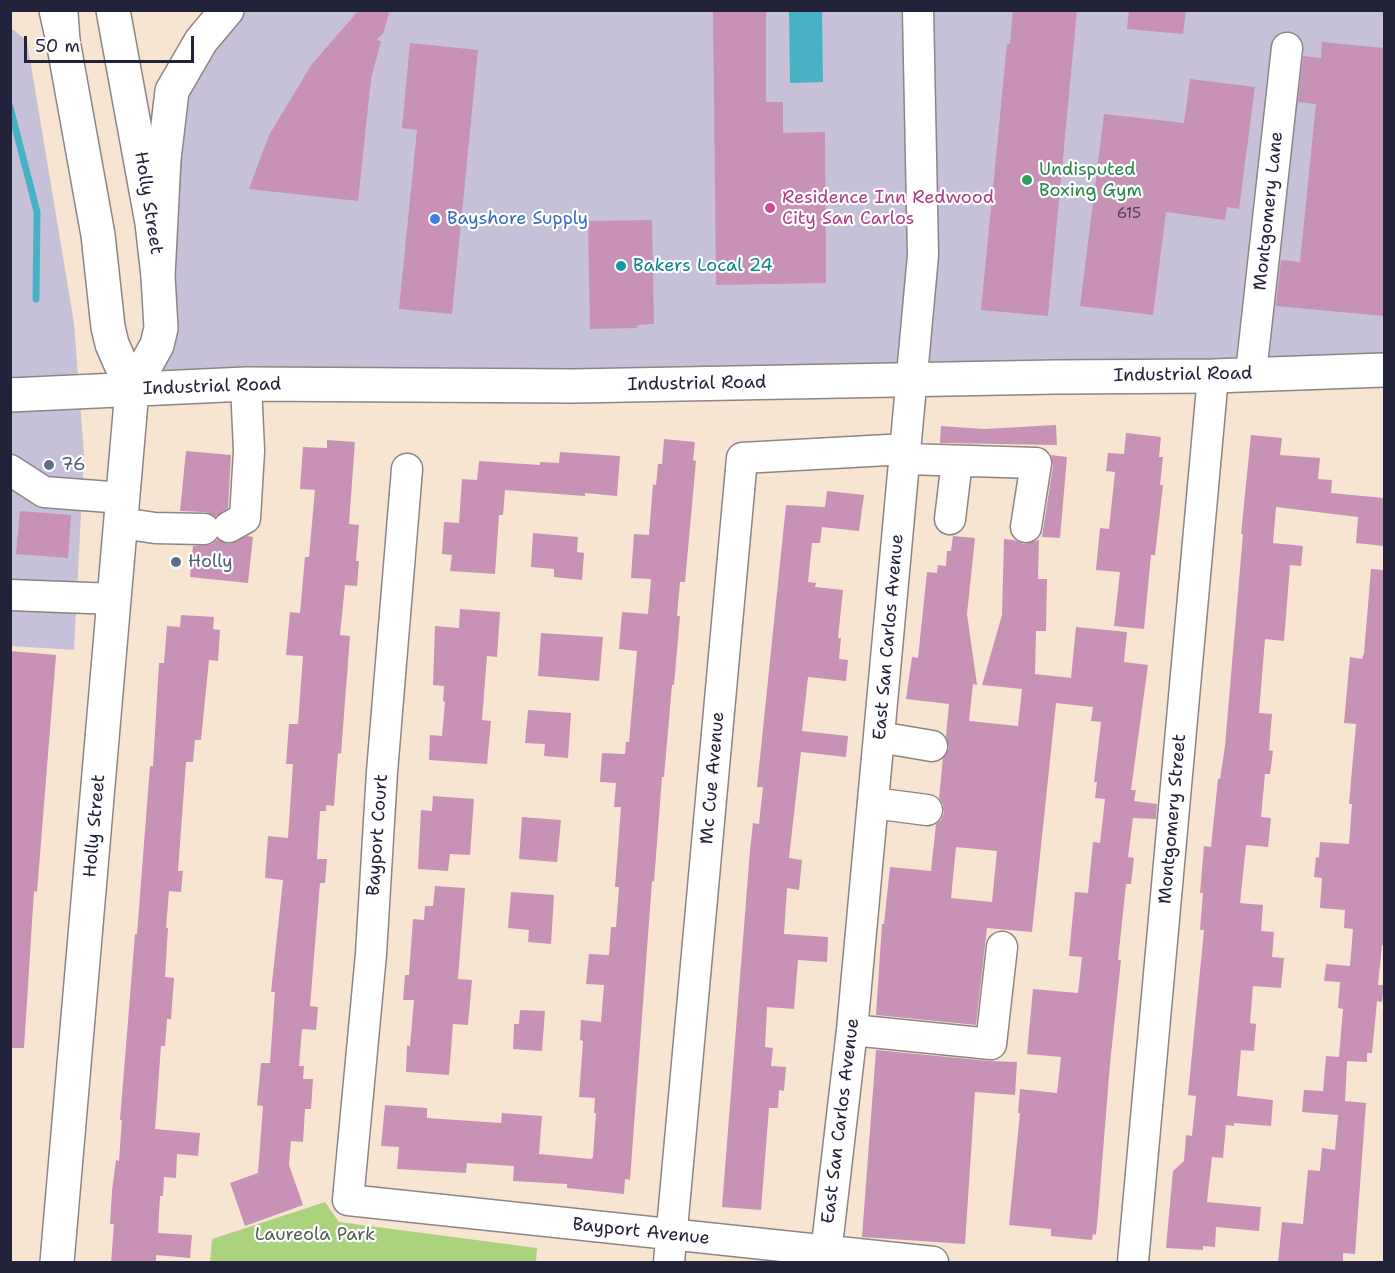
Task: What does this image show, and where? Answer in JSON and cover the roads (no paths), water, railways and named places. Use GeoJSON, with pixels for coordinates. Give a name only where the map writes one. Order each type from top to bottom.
{"type":"FeatureCollection","features":[{"type":"Feature","properties":{"kind":"main road","name":"Holly Street"},"geometry":{"type":"LineString","coordinates":[[57,1263],[132,390],[158,345],[161,328],[152,223],[113,10]]}},
{"type":"Feature","properties":{"kind":"main road"},"geometry":{"type":"LineString","coordinates":[[158,276],[164,159],[172,91],[201,41],[227,10]]}},
{"type":"Feature","properties":{"kind":"main road","name":"Holly Street"},"geometry":{"type":"LineString","coordinates":[[60,21],[90,186],[104,280],[108,327],[112,344],[132,390]]}},
{"type":"Feature","properties":{"kind":"main road","name":"Industrial Road"},"geometry":{"type":"LineString","coordinates":[[10,395],[246,384],[574,386],[1055,376],[1213,376],[1384,370]]}},
{"type":"Feature","properties":{"kind":"street","name":"East San Carlos Avenue"},"geometry":{"type":"LineString","coordinates":[[825,1258],[852,1030],[923,255],[918,10]]}},
{"type":"Feature","properties":{"kind":"street","name":"Montgomery Lane"},"geometry":{"type":"LineString","coordinates":[[1251,373],[1287,48]]}},
{"type":"Feature","properties":{"kind":"street","name":"Montgomery Street"},"geometry":{"type":"LineString","coordinates":[[1133,1263],[1213,376]]}},
{"type":"Feature","properties":{"kind":"street"},"geometry":{"type":"LineString","coordinates":[[10,470],[44,492],[122,510],[155,528],[217,528],[245,518],[249,460],[246,384]]}},
{"type":"Feature","properties":{"kind":"street"},"geometry":{"type":"LineString","coordinates":[[905,454],[957,461],[1036,463],[1026,527]]}},
{"type":"Feature","properties":{"kind":"street","name":"Mc Cue Avenue"},"geometry":{"type":"LineString","coordinates":[[670,1249],[742,458],[905,454]]}},
{"type":"Feature","properties":{"kind":"street"},"geometry":{"type":"LineString","coordinates":[[950,519],[957,461]]}},
{"type":"Feature","properties":{"kind":"street","name":"Bayport Court"},"geometry":{"type":"LineString","coordinates":[[348,1200],[371,954],[382,772],[407,469]]}},
{"type":"Feature","properties":{"kind":"street"},"geometry":{"type":"LineString","coordinates":[[10,595],[115,599]]}},
{"type":"Feature","properties":{"kind":"street"},"geometry":{"type":"LineString","coordinates":[[879,737],[932,746]]}},
{"type":"Feature","properties":{"kind":"street"},"geometry":{"type":"LineString","coordinates":[[873,802],[927,810]]}},
{"type":"Feature","properties":{"kind":"street"},"geometry":{"type":"LineString","coordinates":[[852,1030],[991,1044],[1002,947]]}},
{"type":"Feature","properties":{"kind":"street","name":"Bayport Avenue"},"geometry":{"type":"LineString","coordinates":[[348,1200],[670,1249],[933,1263]]}},
{"type":"Feature","properties":{"kind":"water"},"geometry":{"type":"Polygon","coordinates":[[[789,11],[822,11],[823,82],[790,83],[789,11]]]}},
{"type":"Feature","properties":{"kind":"waterway"},"geometry":{"type":"LineString","coordinates":[[10,107],[37,212],[36,299]]}},
{"type":"Feature","properties":{"kind":"place","name":"Undisputed Boxing Gym"},"geometry":{"type":"Point","coordinates":[1027,180]}},
{"type":"Feature","properties":{"kind":"place","name":"Residence Inn Redwood City San Carlos"},"geometry":{"type":"Point","coordinates":[770,208]}},
{"type":"Feature","properties":{"kind":"place","name":"Bayshore Supply"},"geometry":{"type":"Point","coordinates":[435,219]}},
{"type":"Feature","properties":{"kind":"place","name":"Bakers Local 24"},"geometry":{"type":"Point","coordinates":[621,266]}},
{"type":"Feature","properties":{"kind":"place","name":"76"},"geometry":{"type":"Point","coordinates":[49,465]}},
{"type":"Feature","properties":{"kind":"place","name":"Holly"},"geometry":{"type":"Point","coordinates":[176,562]}},
{"type":"Feature","properties":{"kind":"park label","name":"Laureola Park"},"geometry":{"type":"Point","coordinates":[315,1235]}}]}
